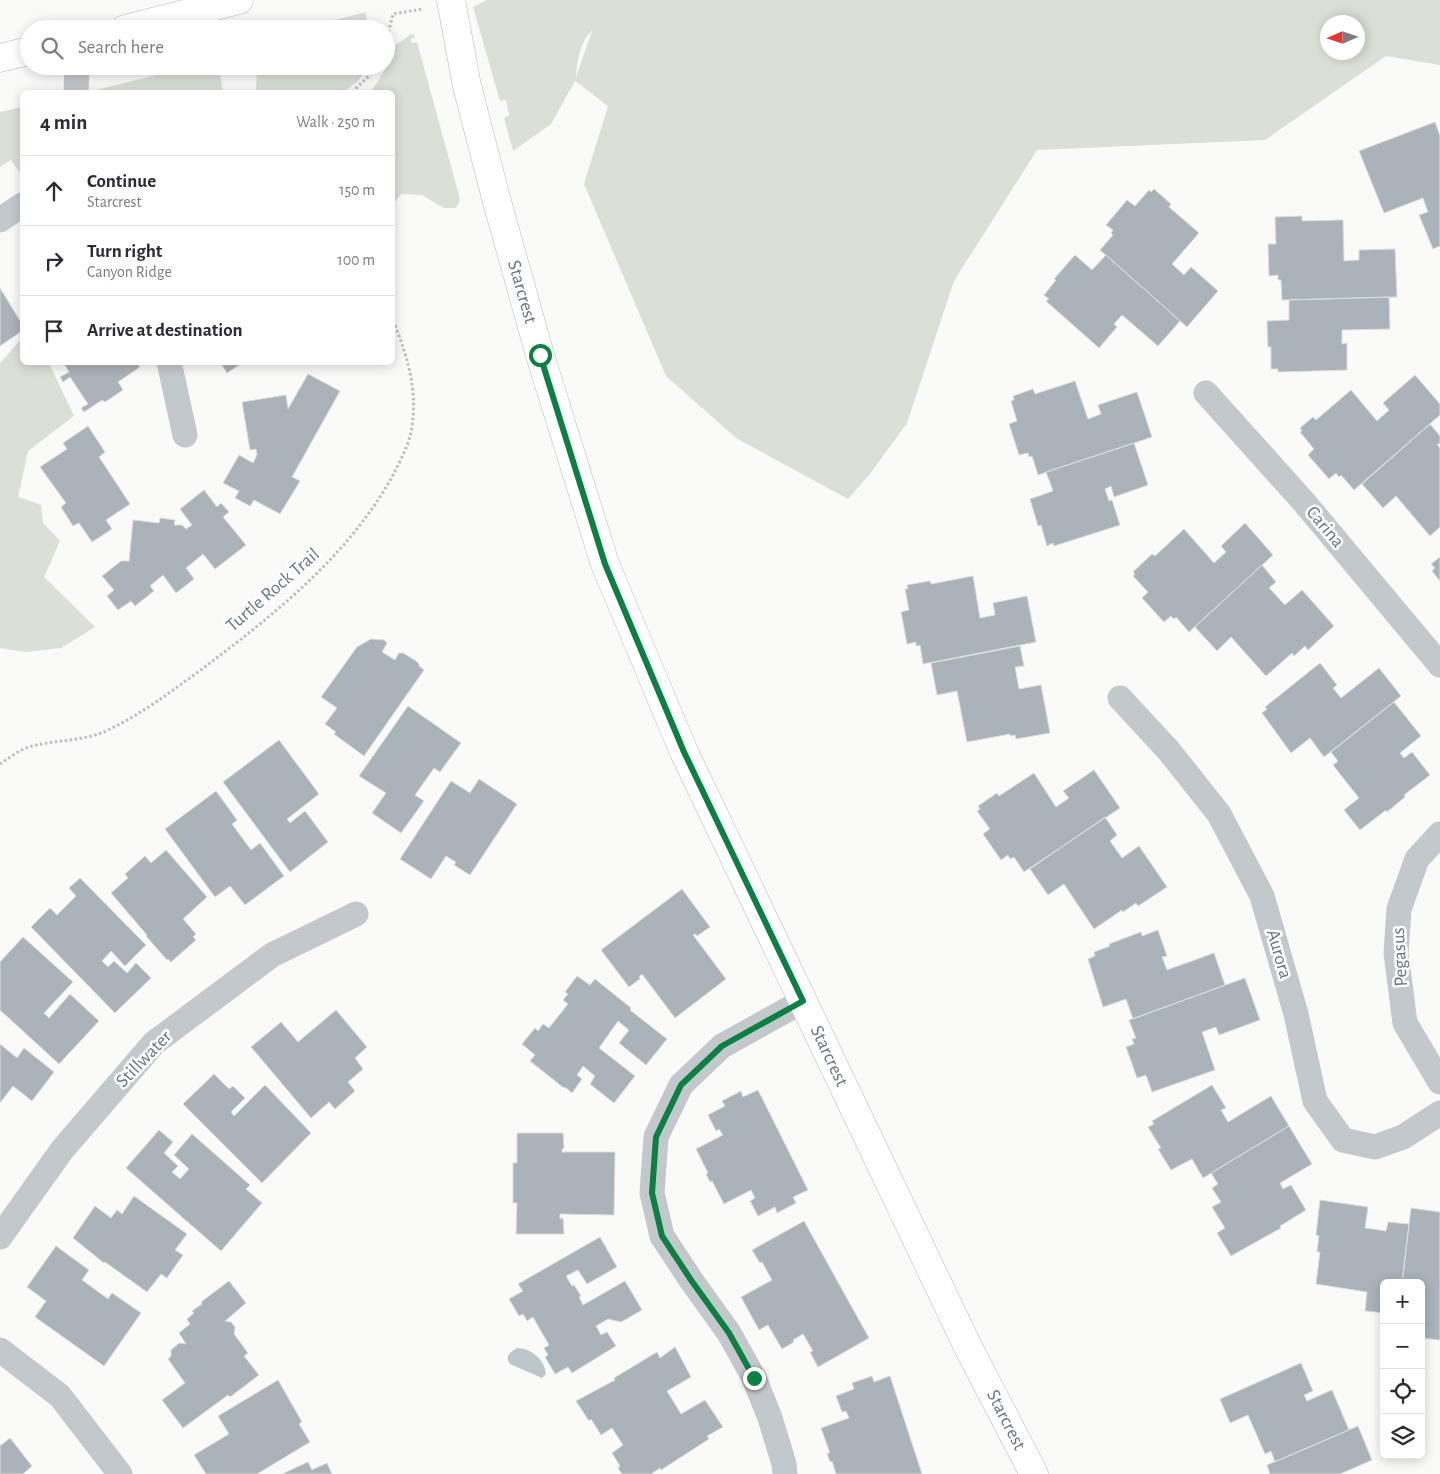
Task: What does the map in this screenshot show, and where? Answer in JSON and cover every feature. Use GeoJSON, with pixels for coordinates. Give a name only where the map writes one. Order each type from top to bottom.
{"type":"FeatureCollection","features":[{"type":"Feature","properties":{"kind":"street"},"geometry":{"type":"LineString","coordinates":[[160,20],[239,0]]}},
{"type":"Feature","properties":{"kind":"street","name":"Starcrest"},"geometry":{"type":"LineString","coordinates":[[452,2],[467,86],[498,207],[540,355],[605,564],[684,752],[968,1347],[1034,1474]]}},
{"type":"Feature","properties":{"kind":"street"},"geometry":{"type":"LineString","coordinates":[[0,58],[20,53]]}},
{"type":"Feature","properties":{"kind":"street"},"geometry":{"type":"LineString","coordinates":[[76,90],[77,75]]}},
{"type":"Feature","properties":{"kind":"street"},"geometry":{"type":"LineString","coordinates":[[0,220],[20,206]]}},
{"type":"Feature","properties":{"kind":"street"},"geometry":{"type":"LineString","coordinates":[[169,365],[185,435]]}},
{"type":"Feature","properties":{"kind":"street","name":"Carina"},"geometry":{"type":"LineString","coordinates":[[1206,393],[1303,501],[1440,665]]}},
{"type":"Feature","properties":{"kind":"street","name":"Aurora"},"geometry":{"type":"LineString","coordinates":[[1120,698],[1169,751],[1219,814],[1262,896],[1296,1014],[1315,1101],[1343,1140],[1376,1147],[1403,1137],[1440,1113]]}},
{"type":"Feature","properties":{"kind":"street","name":"Pegasus"},"geometry":{"type":"LineString","coordinates":[[1440,834],[1417,859],[1398,909],[1396,954],[1405,1023],[1440,1082]]}},
{"type":"Feature","properties":{"kind":"street","name":"Stillwater"},"geometry":{"type":"LineString","coordinates":[[0,1237],[62,1150],[154,1043],[272,955],[356,914]]}},
{"type":"Feature","properties":{"kind":"street"},"geometry":{"type":"LineString","coordinates":[[785,1474],[784,1464],[770,1418],[754,1378],[729,1333],[662,1236],[652,1193],[656,1137],[681,1085],[722,1046],[803,1001]]}},
{"type":"Feature","properties":{"kind":"street"},"geometry":{"type":"LineString","coordinates":[[0,1350],[60,1396],[120,1474]]}},
{"type":"Feature","properties":{"kind":"path"},"geometry":{"type":"LineString","coordinates":[[392,20],[394,14],[452,2]]}},
{"type":"Feature","properties":{"kind":"path"},"geometry":{"type":"LineString","coordinates":[[354,90],[370,75]]}},
{"type":"Feature","properties":{"kind":"path","name":"Turtle Rock Trail"},"geometry":{"type":"LineString","coordinates":[[0,764],[28,747],[104,733],[145,710],[225,651],[316,576],[381,496],[399,464],[411,432],[414,402],[411,373],[405,348],[395,325]]}},
{"type":"Feature","properties":{"kind":"shaded area"},"geometry":{"type":"Polygon","coordinates":[[[487,0],[1440,0],[1440,65],[1386,56],[1265,140],[1037,150],[954,281],[907,423],[870,474],[848,499],[736,438],[666,376],[584,184],[608,106],[575,81],[551,124],[513,151],[504,118],[509,115],[506,100],[500,101],[473,7],[487,0]],[[592,31],[585,40],[580,52],[576,77],[592,31]]]}},
{"type":"Feature","properties":{"kind":"shaded area"},"geometry":{"type":"Polygon","coordinates":[[[366,12],[367,20],[335,20],[366,12]]]}},
{"type":"Feature","properties":{"kind":"shaded area"},"geometry":{"type":"Polygon","coordinates":[[[414,34],[415,38],[411,39],[412,43],[417,42],[460,199],[456,208],[444,208],[422,195],[401,194],[395,202],[395,90],[372,90],[382,75],[395,75],[395,46],[414,34]]]}},
{"type":"Feature","properties":{"kind":"shaded area"},"geometry":{"type":"Polygon","coordinates":[[[157,75],[220,75],[223,90],[96,90],[157,75]]]}},
{"type":"Feature","properties":{"kind":"shaded area"},"geometry":{"type":"Polygon","coordinates":[[[257,75],[362,75],[347,90],[256,90],[257,75]]]}},
{"type":"Feature","properties":{"kind":"shaded area"},"geometry":{"type":"Polygon","coordinates":[[[20,107],[20,173],[11,160],[0,167],[0,112],[20,107]]]}},
{"type":"Feature","properties":{"kind":"shaded area"},"geometry":{"type":"Polygon","coordinates":[[[20,340],[20,365],[50,365],[74,416],[28,451],[18,497],[41,505],[43,523],[60,541],[44,577],[95,627],[61,648],[26,652],[0,648],[0,363],[20,340]]]}},
{"type":"Feature","properties":{"kind":"shaded area"},"geometry":{"type":"Polygon","coordinates":[[[517,1348],[527,1350],[540,1360],[546,1374],[542,1378],[510,1364],[508,1356],[517,1348]]]}},
{"type":"Feature","properties":{"kind":"building"},"geometry":{"type":"Polygon","coordinates":[[[1435,122],[1440,136],[1440,246],[1433,249],[1419,215],[1428,212],[1423,198],[1384,213],[1359,151],[1435,122]]]}},
{"type":"Feature","properties":{"kind":"building"},"geometry":{"type":"Polygon","coordinates":[[[1154,189],[1171,204],[1169,207],[1199,233],[1172,264],[1184,275],[1191,267],[1218,291],[1187,327],[1100,250],[1113,235],[1111,233],[1113,230],[1106,225],[1127,200],[1135,206],[1149,190],[1151,192],[1154,189]]]}},
{"type":"Feature","properties":{"kind":"building"},"geometry":{"type":"Polygon","coordinates":[[[1302,216],[1302,221],[1343,220],[1344,261],[1359,260],[1359,250],[1395,249],[1397,297],[1282,300],[1281,280],[1278,280],[1278,275],[1269,276],[1268,244],[1276,244],[1275,217],[1302,216]]]}},
{"type":"Feature","properties":{"kind":"building"},"geometry":{"type":"Polygon","coordinates":[[[1075,255],[1092,270],[1106,255],[1180,321],[1158,346],[1122,315],[1114,324],[1117,327],[1099,348],[1046,301],[1049,299],[1044,295],[1056,280],[1054,279],[1075,255]]]}},
{"type":"Feature","properties":{"kind":"building"},"geometry":{"type":"Polygon","coordinates":[[[0,288],[20,321],[20,332],[0,346],[0,288]]]}},
{"type":"Feature","properties":{"kind":"building"},"geometry":{"type":"Polygon","coordinates":[[[1389,297],[1390,329],[1342,330],[1342,344],[1347,343],[1347,370],[1278,372],[1278,369],[1271,369],[1271,347],[1268,347],[1267,321],[1289,320],[1289,300],[1389,297]]]}},
{"type":"Feature","properties":{"kind":"building"},"geometry":{"type":"Polygon","coordinates":[[[65,365],[138,365],[140,367],[118,382],[123,390],[105,402],[102,400],[84,412],[81,408],[88,404],[70,377],[63,382],[60,377],[69,372],[65,365]]]}},
{"type":"Feature","properties":{"kind":"building"},"geometry":{"type":"Polygon","coordinates":[[[222,365],[239,365],[227,373],[222,365]]]}},
{"type":"Feature","properties":{"kind":"building"},"geometry":{"type":"Polygon","coordinates":[[[308,374],[340,391],[292,477],[300,481],[280,514],[254,500],[250,506],[235,498],[239,491],[223,483],[239,455],[253,463],[257,455],[256,449],[250,450],[242,402],[286,395],[288,409],[308,374]]]}},
{"type":"Feature","properties":{"kind":"building"},"geometry":{"type":"Polygon","coordinates":[[[1415,375],[1440,404],[1440,415],[1354,490],[1341,475],[1339,477],[1336,473],[1329,479],[1308,455],[1314,449],[1300,432],[1302,431],[1300,428],[1313,417],[1316,420],[1351,390],[1377,421],[1389,410],[1383,403],[1415,375]]]}},
{"type":"Feature","properties":{"kind":"building"},"geometry":{"type":"Polygon","coordinates":[[[1075,381],[1088,419],[1101,414],[1098,405],[1137,392],[1152,437],[1038,475],[1032,456],[1029,457],[1028,453],[1019,455],[1009,424],[1017,421],[1011,401],[1014,400],[1013,396],[1033,389],[1035,394],[1075,381]]]}},
{"type":"Feature","properties":{"kind":"building"},"geometry":{"type":"Polygon","coordinates":[[[1430,424],[1440,436],[1440,443],[1437,445],[1440,448],[1440,527],[1430,536],[1396,496],[1383,508],[1362,484],[1430,424]]]}},
{"type":"Feature","properties":{"kind":"building"},"geometry":{"type":"Polygon","coordinates":[[[88,426],[105,452],[99,457],[130,504],[106,520],[112,529],[92,542],[79,523],[73,526],[61,507],[66,503],[40,467],[67,449],[63,443],[88,426]]]}},
{"type":"Feature","properties":{"kind":"building"},"geometry":{"type":"Polygon","coordinates":[[[1134,443],[1148,485],[1114,497],[1111,486],[1105,489],[1109,501],[1112,500],[1120,525],[1054,546],[1053,543],[1047,546],[1041,525],[1038,526],[1030,499],[1053,491],[1046,472],[1134,443]]]}},
{"type":"Feature","properties":{"kind":"building"},"geometry":{"type":"Polygon","coordinates":[[[204,490],[217,507],[221,503],[229,512],[223,517],[246,545],[215,569],[203,554],[186,568],[194,579],[176,593],[163,575],[150,586],[154,591],[135,606],[131,601],[118,610],[107,596],[114,590],[102,576],[121,561],[129,561],[133,520],[159,523],[160,518],[175,520],[174,525],[182,525],[186,529],[192,525],[180,509],[204,490]]]}},
{"type":"Feature","properties":{"kind":"building"},"geometry":{"type":"Polygon","coordinates":[[[1245,523],[1273,555],[1189,632],[1176,617],[1174,619],[1171,616],[1164,622],[1142,598],[1148,592],[1133,576],[1135,574],[1133,572],[1152,554],[1155,556],[1184,529],[1214,563],[1226,552],[1221,546],[1245,523]]]}},
{"type":"Feature","properties":{"kind":"building"},"geometry":{"type":"Polygon","coordinates":[[[1440,557],[1440,581],[1432,571],[1435,568],[1431,564],[1440,557]]]}},
{"type":"Feature","properties":{"kind":"building"},"geometry":{"type":"Polygon","coordinates":[[[1262,565],[1276,582],[1269,588],[1285,605],[1302,590],[1334,626],[1308,650],[1305,646],[1294,656],[1292,653],[1266,676],[1231,637],[1217,651],[1195,627],[1262,565]]]}},
{"type":"Feature","properties":{"kind":"building"},"geometry":{"type":"Polygon","coordinates":[[[973,576],[980,618],[995,615],[993,603],[1027,596],[1036,642],[923,664],[920,645],[916,646],[916,642],[907,644],[901,612],[909,610],[905,589],[908,589],[907,585],[930,581],[931,584],[973,576]]]}},
{"type":"Feature","properties":{"kind":"building"},"geometry":{"type":"Polygon","coordinates":[[[371,639],[384,640],[387,643],[382,652],[395,660],[399,653],[403,653],[416,661],[424,670],[364,756],[334,734],[336,732],[325,724],[337,708],[321,697],[357,647],[371,639]]]}},
{"type":"Feature","properties":{"kind":"building"},"geometry":{"type":"Polygon","coordinates":[[[1020,646],[1024,666],[1015,667],[1019,689],[1041,685],[1050,733],[1016,739],[1015,735],[1011,736],[1010,734],[967,742],[957,691],[937,695],[931,663],[1020,646]]]}},
{"type":"Feature","properties":{"kind":"building"},"geometry":{"type":"Polygon","coordinates":[[[1320,663],[1337,685],[1333,688],[1341,698],[1379,668],[1401,696],[1324,757],[1310,738],[1291,753],[1262,713],[1267,709],[1265,707],[1320,663]]]}},
{"type":"Feature","properties":{"kind":"building"},"geometry":{"type":"Polygon","coordinates":[[[1394,702],[1421,736],[1400,753],[1404,758],[1412,752],[1430,775],[1404,795],[1405,797],[1387,812],[1386,810],[1360,830],[1344,810],[1359,798],[1333,765],[1338,761],[1331,752],[1394,702]]]}},
{"type":"Feature","properties":{"kind":"building"},"geometry":{"type":"Polygon","coordinates":[[[408,706],[461,743],[440,772],[434,768],[415,795],[424,801],[401,833],[372,813],[386,793],[359,776],[408,706]]]}},
{"type":"Feature","properties":{"kind":"building"},"geometry":{"type":"Polygon","coordinates":[[[279,740],[319,794],[287,819],[290,823],[305,811],[328,842],[290,872],[223,782],[279,740]]]}},
{"type":"Feature","properties":{"kind":"building"},"geometry":{"type":"Polygon","coordinates":[[[1094,770],[1120,808],[1024,872],[1014,857],[1010,859],[1008,855],[1001,860],[983,834],[990,829],[977,811],[980,809],[978,806],[997,793],[999,796],[1034,773],[1056,807],[1069,798],[1063,791],[1094,770]]]}},
{"type":"Feature","properties":{"kind":"building"},"geometry":{"type":"Polygon","coordinates":[[[479,779],[517,804],[470,875],[454,865],[456,862],[446,856],[431,879],[400,859],[451,781],[470,793],[479,779]]]}},
{"type":"Feature","properties":{"kind":"building"},"geometry":{"type":"Polygon","coordinates":[[[216,791],[237,820],[232,824],[251,850],[260,843],[284,876],[245,905],[230,886],[215,897],[165,829],[216,791]]]}},
{"type":"Feature","properties":{"kind":"building"},"geometry":{"type":"Polygon","coordinates":[[[1105,817],[1117,835],[1110,841],[1122,858],[1139,846],[1167,887],[1138,906],[1136,903],[1123,912],[1122,910],[1094,929],[1064,884],[1048,895],[1030,869],[1105,817]]]}},
{"type":"Feature","properties":{"kind":"building"},"geometry":{"type":"Polygon","coordinates":[[[166,850],[207,897],[183,919],[196,934],[193,937],[196,940],[171,962],[146,936],[111,893],[128,878],[125,874],[145,856],[151,863],[166,850]]]}},
{"type":"Feature","properties":{"kind":"building"},"geometry":{"type":"Polygon","coordinates":[[[80,878],[146,945],[125,966],[111,951],[102,961],[108,967],[114,961],[127,973],[136,963],[151,978],[115,1013],[31,927],[50,908],[57,915],[76,896],[69,888],[80,878]]]}},
{"type":"Feature","properties":{"kind":"building"},"geometry":{"type":"Polygon","coordinates":[[[682,889],[710,927],[697,936],[696,934],[693,935],[726,979],[675,1018],[642,974],[639,977],[640,979],[629,987],[601,950],[682,889]]]}},
{"type":"Feature","properties":{"kind":"building"},"geometry":{"type":"Polygon","coordinates":[[[1158,930],[1167,956],[1162,957],[1167,970],[1214,953],[1225,985],[1133,1019],[1126,999],[1103,1007],[1088,959],[1095,956],[1094,952],[1110,946],[1109,944],[1141,932],[1142,936],[1158,930]]]}},
{"type":"Feature","properties":{"kind":"building"},"geometry":{"type":"Polygon","coordinates":[[[23,937],[73,982],[44,1013],[49,1018],[70,994],[99,1021],[59,1064],[0,1010],[0,962],[23,937]]]}},
{"type":"Feature","properties":{"kind":"building"},"geometry":{"type":"Polygon","coordinates":[[[577,976],[590,985],[595,979],[667,1039],[646,1065],[619,1043],[629,1030],[618,1021],[599,1048],[635,1076],[614,1103],[590,1084],[595,1076],[583,1066],[577,1075],[582,1079],[572,1093],[530,1061],[535,1055],[522,1044],[535,1028],[538,1031],[543,1024],[549,1028],[568,1004],[563,1000],[568,994],[565,992],[577,976]]]}},
{"type":"Feature","properties":{"kind":"building"},"geometry":{"type":"Polygon","coordinates":[[[1245,978],[1260,1020],[1219,1035],[1216,1027],[1202,1032],[1215,1070],[1152,1092],[1146,1075],[1137,1078],[1126,1047],[1134,1044],[1132,1039],[1136,1038],[1129,1020],[1245,978]]]}},
{"type":"Feature","properties":{"kind":"building"},"geometry":{"type":"Polygon","coordinates":[[[336,1010],[367,1047],[355,1058],[363,1069],[348,1082],[355,1091],[335,1109],[329,1102],[311,1118],[251,1047],[281,1022],[298,1042],[336,1010]]]}},
{"type":"Feature","properties":{"kind":"building"},"geometry":{"type":"Polygon","coordinates":[[[0,1044],[17,1058],[24,1048],[54,1072],[32,1101],[13,1086],[0,1103],[0,1044]]]}},
{"type":"Feature","properties":{"kind":"building"},"geometry":{"type":"Polygon","coordinates":[[[214,1074],[229,1089],[233,1086],[245,1098],[231,1112],[234,1116],[265,1085],[311,1133],[262,1183],[183,1104],[214,1074]]]}},
{"type":"Feature","properties":{"kind":"building"},"geometry":{"type":"Polygon","coordinates":[[[1212,1085],[1226,1108],[1221,1110],[1228,1122],[1271,1096],[1289,1126],[1203,1178],[1192,1159],[1171,1170],[1158,1149],[1161,1148],[1148,1127],[1154,1124],[1152,1121],[1212,1085]]]}},
{"type":"Feature","properties":{"kind":"building"},"geometry":{"type":"Polygon","coordinates":[[[758,1090],[808,1190],[793,1197],[796,1203],[777,1213],[775,1207],[758,1216],[750,1201],[755,1198],[751,1190],[724,1204],[712,1181],[710,1182],[706,1174],[708,1173],[696,1149],[723,1135],[719,1129],[716,1131],[708,1115],[725,1106],[722,1101],[741,1091],[743,1097],[758,1090]]]}},
{"type":"Feature","properties":{"kind":"building"},"geometry":{"type":"Polygon","coordinates":[[[1289,1126],[1312,1164],[1280,1183],[1283,1189],[1291,1185],[1306,1210],[1280,1226],[1281,1228],[1231,1256],[1217,1233],[1225,1228],[1212,1207],[1221,1202],[1212,1188],[1218,1184],[1211,1173],[1289,1126]]]}},
{"type":"Feature","properties":{"kind":"building"},"geometry":{"type":"Polygon","coordinates":[[[159,1130],[173,1142],[164,1153],[178,1166],[172,1172],[180,1179],[189,1169],[174,1155],[192,1134],[250,1185],[246,1189],[262,1203],[221,1251],[126,1168],[159,1130]]]}},
{"type":"Feature","properties":{"kind":"building"},"geometry":{"type":"Polygon","coordinates":[[[517,1133],[563,1133],[564,1148],[562,1152],[615,1152],[614,1215],[560,1214],[560,1219],[563,1218],[564,1234],[516,1234],[517,1203],[513,1203],[513,1163],[517,1163],[517,1133]]]}},
{"type":"Feature","properties":{"kind":"building"},"geometry":{"type":"Polygon","coordinates":[[[134,1196],[187,1234],[175,1250],[183,1255],[167,1278],[161,1274],[147,1292],[104,1263],[73,1238],[95,1206],[111,1218],[117,1210],[122,1214],[134,1196]]]}},
{"type":"Feature","properties":{"kind":"building"},"geometry":{"type":"Polygon","coordinates":[[[1320,1200],[1368,1207],[1365,1228],[1386,1231],[1388,1222],[1409,1224],[1402,1279],[1380,1279],[1380,1313],[1365,1311],[1367,1292],[1316,1284],[1320,1252],[1317,1252],[1319,1236],[1316,1235],[1320,1200]]]}},
{"type":"Feature","properties":{"kind":"building"},"geometry":{"type":"Polygon","coordinates":[[[1411,1208],[1440,1212],[1440,1340],[1425,1338],[1425,1279],[1402,1279],[1411,1208]]]}},
{"type":"Feature","properties":{"kind":"building"},"geometry":{"type":"Polygon","coordinates":[[[804,1221],[869,1338],[818,1367],[810,1352],[813,1351],[803,1334],[782,1349],[768,1325],[759,1330],[741,1297],[772,1280],[762,1262],[760,1263],[752,1250],[804,1221]]]}},
{"type":"Feature","properties":{"kind":"building"},"geometry":{"type":"Polygon","coordinates":[[[600,1237],[617,1267],[587,1284],[578,1270],[566,1276],[581,1296],[579,1297],[583,1305],[625,1281],[642,1310],[621,1322],[608,1319],[596,1326],[601,1335],[607,1332],[616,1346],[572,1373],[568,1367],[555,1374],[545,1357],[548,1355],[544,1348],[549,1345],[533,1317],[527,1321],[523,1314],[519,1316],[509,1299],[523,1291],[518,1284],[600,1237]]]}},
{"type":"Feature","properties":{"kind":"building"},"geometry":{"type":"Polygon","coordinates":[[[56,1246],[89,1270],[82,1280],[108,1299],[112,1293],[141,1313],[104,1366],[35,1317],[46,1301],[27,1287],[56,1246]]]}},
{"type":"Feature","properties":{"kind":"building"},"geometry":{"type":"Polygon","coordinates":[[[229,1281],[246,1303],[225,1321],[231,1322],[235,1327],[234,1334],[248,1353],[244,1356],[259,1375],[183,1428],[162,1400],[185,1383],[168,1359],[171,1356],[171,1350],[179,1343],[186,1344],[179,1333],[190,1324],[187,1319],[194,1313],[192,1311],[229,1281]]]}},
{"type":"Feature","properties":{"kind":"building"},"geometry":{"type":"Polygon","coordinates":[[[675,1347],[691,1377],[667,1391],[681,1414],[705,1400],[723,1427],[707,1436],[709,1439],[661,1470],[660,1468],[651,1474],[622,1474],[618,1468],[620,1466],[612,1453],[623,1445],[612,1428],[601,1435],[576,1401],[615,1380],[614,1378],[657,1352],[660,1358],[675,1347]]]}},
{"type":"Feature","properties":{"kind":"building"},"geometry":{"type":"Polygon","coordinates":[[[1301,1363],[1313,1391],[1304,1395],[1307,1401],[1332,1390],[1349,1430],[1275,1462],[1271,1451],[1265,1454],[1248,1415],[1230,1423],[1220,1399],[1301,1363]]]}},
{"type":"Feature","properties":{"kind":"building"},"geometry":{"type":"Polygon","coordinates":[[[872,1376],[874,1382],[890,1376],[922,1474],[836,1474],[827,1453],[830,1453],[821,1428],[849,1418],[846,1411],[842,1412],[836,1396],[854,1389],[852,1383],[872,1376]]]}},
{"type":"Feature","properties":{"kind":"building"},"geometry":{"type":"Polygon","coordinates":[[[278,1380],[302,1422],[299,1424],[310,1442],[257,1474],[206,1474],[194,1455],[229,1434],[218,1416],[278,1380]]]}},
{"type":"Feature","properties":{"kind":"building"},"geometry":{"type":"Polygon","coordinates":[[[1358,1426],[1372,1460],[1340,1474],[1270,1474],[1267,1465],[1358,1426]]]}},
{"type":"Feature","properties":{"kind":"building"},"geometry":{"type":"Polygon","coordinates":[[[10,1438],[32,1466],[23,1474],[0,1474],[0,1446],[10,1438]]]}},
{"type":"Feature","properties":{"kind":"building"},"geometry":{"type":"Polygon","coordinates":[[[308,1462],[312,1470],[327,1463],[332,1474],[282,1474],[308,1462]]]}},
{"type":"Feature","properties":{"kind":"route"},"geometry":{"type":"LineString","coordinates":[[540,355],[605,564],[684,752],[803,1001],[722,1046],[681,1085],[656,1137],[652,1193],[662,1236],[729,1333],[754,1378]]}}]}
